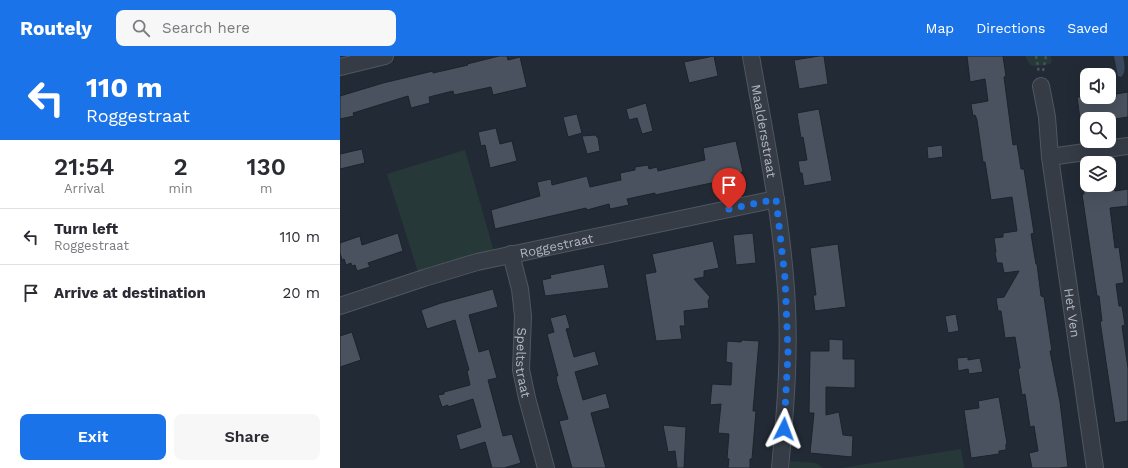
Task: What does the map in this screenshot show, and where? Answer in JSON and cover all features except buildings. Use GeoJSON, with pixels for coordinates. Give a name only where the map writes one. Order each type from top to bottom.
{"type":"FeatureCollection","features":[{"type":"Feature","properties":{"kind":"street"},"geometry":{"type":"LineString","coordinates":[[340,67],[385,56]]}},
{"type":"Feature","properties":{"kind":"street","name":"Maaldersstraat"},"geometry":{"type":"LineString","coordinates":[[751,56],[776,199],[785,278],[788,353],[780,468]]}},
{"type":"Feature","properties":{"kind":"street","name":"Het Ven"},"geometry":{"type":"LineString","coordinates":[[1041,86],[1047,117],[1050,156],[1095,468]]}},
{"type":"Feature","properties":{"kind":"street"},"geometry":{"type":"LineString","coordinates":[[1050,156],[1128,146]]}},
{"type":"Feature","properties":{"kind":"street","name":"Roggestraat"},"geometry":{"type":"LineString","coordinates":[[340,306],[477,262],[776,199]]}},
{"type":"Feature","properties":{"kind":"street","name":"Speltstraat"},"geometry":{"type":"LineString","coordinates":[[511,254],[520,289],[523,316],[521,370],[546,468]]}},
{"type":"Feature","properties":{"kind":"shaded area"},"geometry":{"type":"Polygon","coordinates":[[[1025,56],[1051,56],[1052,63],[1041,66],[1030,65],[1025,56]]]}},
{"type":"Feature","properties":{"kind":"shaded area"},"geometry":{"type":"Polygon","coordinates":[[[465,150],[494,252],[418,272],[387,174],[465,150]]]}},
{"type":"Feature","properties":{"kind":"shaded area"},"geometry":{"type":"Polygon","coordinates":[[[961,449],[964,468],[841,468],[961,449]]]}},
{"type":"Feature","properties":{"kind":"shaded area"},"geometry":{"type":"Polygon","coordinates":[[[790,461],[816,463],[823,468],[790,468],[790,461]]]}},
{"type":"Feature","properties":{"kind":"water"},"geometry":{"type":"Polygon","coordinates":[[[1114,56],[1123,56],[1125,70],[1121,77],[1118,76],[1114,56]]]}},
{"type":"Feature","properties":{"kind":"route"},"geometry":{"type":"LineString","coordinates":[[729,209],[776,199],[785,278],[788,353],[784,429]]}}]}
